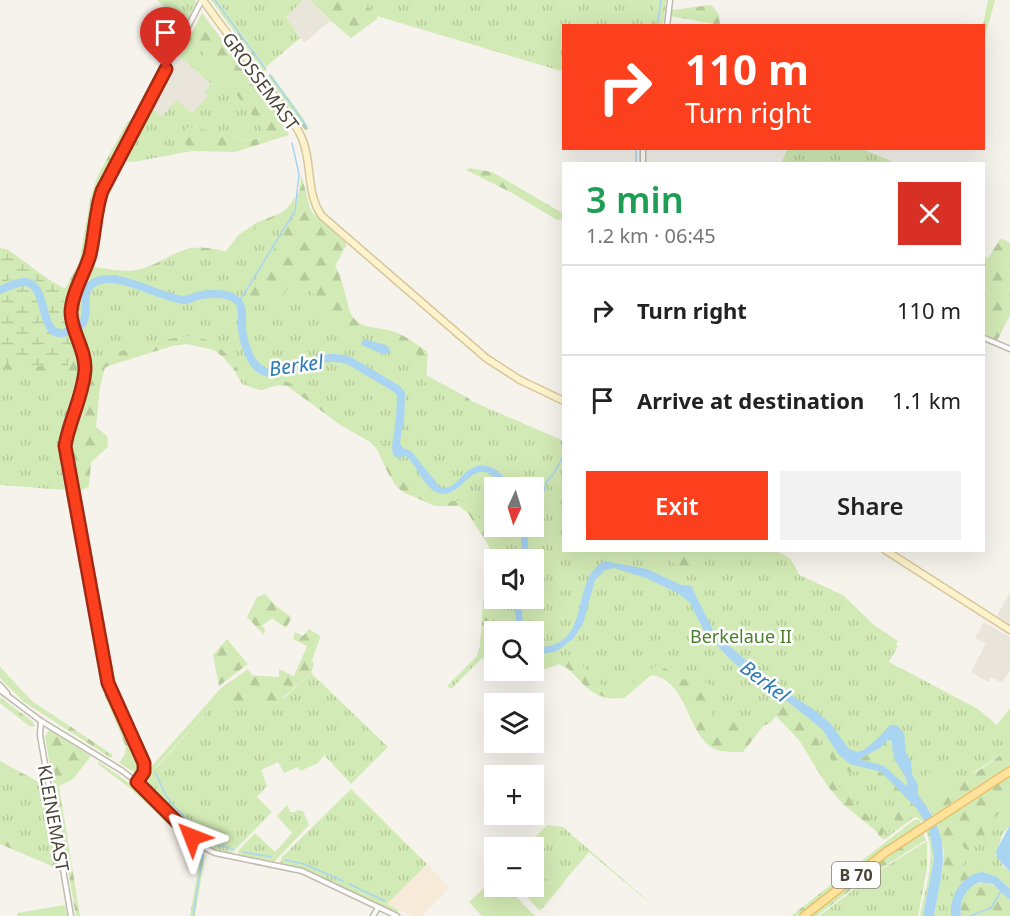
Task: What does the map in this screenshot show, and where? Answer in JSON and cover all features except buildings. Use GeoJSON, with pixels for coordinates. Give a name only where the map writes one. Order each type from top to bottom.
{"type":"FeatureCollection","features":[{"type":"Feature","properties":{"kind":"main road","name":"B 70"},"geometry":{"type":"LineString","coordinates":[[804,916],[910,836],[1010,771]]}},
{"type":"Feature","properties":{"kind":"street","name":"GROSSEMAST"},"geometry":{"type":"LineString","coordinates":[[202,0],[284,109],[301,136],[309,163],[315,207],[329,222],[492,363],[520,380],[562,399]]}},
{"type":"Feature","properties":{"kind":"street"},"geometry":{"type":"LineString","coordinates":[[137,782],[144,772],[144,763],[108,683],[65,446],[67,431],[85,372],[85,361],[72,321],[72,305],[91,252],[102,191],[202,0]]}},
{"type":"Feature","properties":{"kind":"street"},"geometry":{"type":"LineString","coordinates":[[667,24],[670,0]]}},
{"type":"Feature","properties":{"kind":"street"},"geometry":{"type":"LineString","coordinates":[[985,338],[1010,349]]}},
{"type":"Feature","properties":{"kind":"street"},"geometry":{"type":"LineString","coordinates":[[888,552],[1010,630]]}},
{"type":"Feature","properties":{"kind":"street"},"geometry":{"type":"LineString","coordinates":[[0,685],[13,700]]}},
{"type":"Feature","properties":{"kind":"street"},"geometry":{"type":"LineString","coordinates":[[0,690],[41,721],[137,782],[205,848],[215,853],[302,871],[398,916]]}},
{"type":"Feature","properties":{"kind":"street","name":"KLEINEMAST"},"geometry":{"type":"LineString","coordinates":[[41,721],[39,735],[71,916]]}},
{"type":"Feature","properties":{"kind":"street"},"geometry":{"type":"LineString","coordinates":[[373,916],[378,908]]}},
{"type":"Feature","properties":{"kind":"shaded area"},"geometry":{"type":"Polygon","coordinates":[[[303,0],[310,0],[330,21],[304,43],[286,17],[303,0]]]}},
{"type":"Feature","properties":{"kind":"shaded area"},"geometry":{"type":"Polygon","coordinates":[[[178,55],[212,85],[208,96],[192,113],[162,116],[151,108],[178,55]]]}},
{"type":"Feature","properties":{"kind":"shaded area"},"geometry":{"type":"Polygon","coordinates":[[[1010,592],[1010,624],[997,616],[1010,592]]]}},
{"type":"Feature","properties":{"kind":"shaded area"},"geometry":{"type":"Polygon","coordinates":[[[984,622],[1010,637],[1010,670],[1002,683],[991,677],[988,682],[971,672],[986,644],[975,638],[984,622]]]}},
{"type":"Feature","properties":{"kind":"shaded area"},"geometry":{"type":"Polygon","coordinates":[[[427,864],[450,888],[421,916],[413,916],[387,904],[427,864]]]}},
{"type":"Feature","properties":{"kind":"green space"},"geometry":{"type":"Polygon","coordinates":[[[157,0],[195,0],[196,3],[185,26],[157,0]]]}},
{"type":"Feature","properties":{"kind":"green space"},"geometry":{"type":"Polygon","coordinates":[[[211,0],[217,0],[267,69],[264,72],[211,0]]]}},
{"type":"Feature","properties":{"kind":"green space"},"geometry":{"type":"Polygon","coordinates":[[[217,0],[303,0],[286,17],[300,38],[266,67],[217,0]]]}},
{"type":"Feature","properties":{"kind":"green space"},"geometry":{"type":"Polygon","coordinates":[[[310,0],[361,0],[377,16],[377,19],[351,38],[310,0]]]}},
{"type":"Feature","properties":{"kind":"green space"},"geometry":{"type":"Polygon","coordinates":[[[361,0],[655,0],[652,24],[562,24],[562,71],[377,16],[361,0]]]}},
{"type":"Feature","properties":{"kind":"green space"},"geometry":{"type":"Polygon","coordinates":[[[655,0],[666,0],[663,24],[652,24],[655,0]]]}},
{"type":"Feature","properties":{"kind":"green space"},"geometry":{"type":"Polygon","coordinates":[[[988,0],[995,0],[985,37],[983,24],[988,0]]]}},
{"type":"Feature","properties":{"kind":"green space"},"geometry":{"type":"Polygon","coordinates":[[[711,5],[719,14],[720,24],[670,16],[672,10],[711,5]]]}},
{"type":"Feature","properties":{"kind":"green space"},"geometry":{"type":"Polygon","coordinates":[[[202,13],[277,113],[289,135],[235,152],[192,151],[185,144],[183,133],[188,127],[238,139],[258,139],[267,135],[190,36],[202,13]]]}},
{"type":"Feature","properties":{"kind":"green space"},"geometry":{"type":"Polygon","coordinates":[[[190,36],[267,135],[241,139],[221,136],[194,127],[185,144],[192,151],[133,162],[123,161],[151,108],[162,116],[177,100],[192,113],[208,96],[205,92],[211,84],[178,55],[190,36]]]}},
{"type":"Feature","properties":{"kind":"green space"},"geometry":{"type":"Polygon","coordinates":[[[271,74],[303,118],[308,129],[305,130],[267,77],[271,74]]]}},
{"type":"Feature","properties":{"kind":"green space"},"geometry":{"type":"Polygon","coordinates":[[[132,119],[134,123],[96,195],[86,254],[68,305],[62,307],[65,289],[79,263],[91,196],[98,175],[128,121],[132,119]]]}},
{"type":"Feature","properties":{"kind":"green space"},"geometry":{"type":"Polygon","coordinates":[[[787,150],[865,150],[894,162],[781,162],[787,150]]]}},
{"type":"Feature","properties":{"kind":"green space"},"geometry":{"type":"Polygon","coordinates":[[[470,168],[492,172],[562,213],[562,219],[557,220],[512,193],[466,170],[470,168]]]}},
{"type":"Feature","properties":{"kind":"green space"},"geometry":{"type":"Polygon","coordinates":[[[301,174],[311,211],[346,243],[334,264],[353,317],[365,326],[392,331],[411,340],[428,353],[426,375],[470,399],[469,403],[422,381],[417,354],[404,342],[362,329],[350,343],[308,287],[289,286],[281,300],[246,296],[297,212],[301,174]]]}},
{"type":"Feature","properties":{"kind":"green space","name":"Berkelaue II"},"geometry":{"type":"Polygon","coordinates":[[[297,192],[313,215],[347,244],[335,266],[340,275],[352,320],[366,328],[421,347],[427,353],[428,378],[469,400],[562,440],[562,552],[779,552],[790,559],[799,575],[843,595],[874,625],[898,641],[896,644],[898,646],[889,662],[978,709],[997,725],[1010,708],[1010,749],[971,774],[884,840],[843,804],[826,784],[815,741],[778,713],[771,722],[763,726],[743,752],[715,749],[698,733],[673,686],[663,679],[651,675],[624,698],[605,698],[592,691],[571,671],[559,664],[544,669],[544,621],[484,621],[484,658],[451,689],[447,686],[477,656],[480,647],[484,598],[484,609],[544,609],[544,549],[490,549],[468,513],[459,506],[435,506],[403,492],[395,485],[379,451],[370,442],[337,423],[297,390],[282,384],[260,390],[242,384],[225,354],[202,344],[182,343],[77,377],[60,437],[60,463],[65,490],[0,485],[0,248],[8,250],[59,287],[72,289],[80,265],[135,271],[188,249],[205,248],[225,253],[237,238],[252,226],[281,213],[291,204],[295,196],[293,208],[297,192]]]}},
{"type":"Feature","properties":{"kind":"green space"},"geometry":{"type":"Polygon","coordinates":[[[279,214],[240,238],[225,256],[207,250],[185,254],[138,273],[130,271],[155,264],[186,250],[210,248],[226,252],[238,235],[258,222],[279,214]]]}},
{"type":"Feature","properties":{"kind":"green space"},"geometry":{"type":"Polygon","coordinates":[[[1001,238],[1010,243],[1010,315],[998,339],[994,341],[985,337],[985,256],[988,258],[1001,238]]]}},
{"type":"Feature","properties":{"kind":"green space"},"geometry":{"type":"Polygon","coordinates":[[[0,248],[11,252],[39,274],[65,289],[63,307],[66,307],[69,325],[60,327],[55,323],[41,289],[31,277],[20,275],[0,285],[0,248]]]}},
{"type":"Feature","properties":{"kind":"green space"},"geometry":{"type":"Polygon","coordinates":[[[20,285],[33,289],[42,319],[49,331],[57,335],[72,336],[73,343],[68,346],[68,366],[66,368],[0,362],[0,292],[20,285]]]}},
{"type":"Feature","properties":{"kind":"green space"},"geometry":{"type":"Polygon","coordinates":[[[186,336],[205,340],[222,350],[235,364],[244,382],[214,350],[187,344],[172,346],[105,367],[100,387],[96,427],[107,436],[108,447],[91,462],[89,487],[80,491],[77,489],[68,452],[89,368],[95,362],[118,352],[186,336]]]}},
{"type":"Feature","properties":{"kind":"green space"},"geometry":{"type":"Polygon","coordinates":[[[70,343],[77,345],[81,370],[78,375],[0,368],[0,362],[30,366],[68,366],[70,343]]]}},
{"type":"Feature","properties":{"kind":"green space"},"geometry":{"type":"Polygon","coordinates":[[[277,380],[293,385],[357,426],[353,429],[334,420],[287,386],[276,385],[263,390],[257,389],[257,387],[277,380]]]}},
{"type":"Feature","properties":{"kind":"green space"},"geometry":{"type":"Polygon","coordinates":[[[74,390],[62,448],[81,551],[78,554],[60,463],[59,446],[74,390]]]}},
{"type":"Feature","properties":{"kind":"green space"},"geometry":{"type":"Polygon","coordinates":[[[380,442],[387,446],[399,476],[405,484],[421,496],[431,500],[471,504],[484,525],[484,537],[491,537],[497,549],[490,549],[468,513],[460,506],[435,506],[403,492],[389,475],[376,447],[380,442]]]}},
{"type":"Feature","properties":{"kind":"green space"},"geometry":{"type":"Polygon","coordinates":[[[644,552],[709,552],[696,577],[656,554],[644,552]]]}},
{"type":"Feature","properties":{"kind":"green space"},"geometry":{"type":"Polygon","coordinates":[[[265,594],[291,619],[286,628],[272,618],[262,626],[265,629],[264,635],[247,617],[257,597],[265,594]]]}},
{"type":"Feature","properties":{"kind":"green space"},"geometry":{"type":"Polygon","coordinates":[[[484,598],[484,609],[492,609],[490,621],[484,621],[484,649],[477,655],[480,647],[484,598]]]}},
{"type":"Feature","properties":{"kind":"green space"},"geometry":{"type":"Polygon","coordinates":[[[309,629],[320,638],[312,660],[314,664],[311,673],[273,706],[214,704],[155,768],[150,768],[220,689],[248,669],[252,675],[279,677],[279,669],[294,676],[307,646],[293,639],[295,632],[303,636],[309,629]]]}},
{"type":"Feature","properties":{"kind":"green space"},"geometry":{"type":"Polygon","coordinates":[[[93,630],[95,633],[104,687],[102,686],[93,630]]]}},
{"type":"Feature","properties":{"kind":"green space"},"geometry":{"type":"Polygon","coordinates":[[[227,639],[248,664],[219,686],[213,655],[227,639]]]}},
{"type":"Feature","properties":{"kind":"green space"},"geometry":{"type":"Polygon","coordinates":[[[568,655],[581,664],[599,683],[614,690],[628,687],[658,665],[684,680],[698,671],[704,681],[716,689],[716,698],[711,708],[713,716],[752,720],[780,704],[784,706],[815,734],[831,775],[838,786],[875,823],[885,829],[881,838],[875,830],[843,804],[826,784],[799,740],[776,716],[763,726],[743,752],[721,751],[706,742],[698,732],[680,696],[673,686],[663,679],[651,675],[624,698],[606,697],[586,687],[569,669],[559,664],[544,669],[544,660],[568,655]]]}},
{"type":"Feature","properties":{"kind":"green space"},"geometry":{"type":"Polygon","coordinates":[[[0,667],[32,701],[113,755],[111,758],[24,702],[0,678],[0,667]]]}},
{"type":"Feature","properties":{"kind":"green space"},"geometry":{"type":"Polygon","coordinates":[[[311,673],[388,747],[351,784],[324,755],[318,763],[300,771],[298,767],[284,773],[278,762],[261,770],[267,786],[257,797],[272,812],[232,853],[217,852],[207,847],[143,786],[143,778],[150,768],[156,768],[214,704],[285,697],[311,673]]]}},
{"type":"Feature","properties":{"kind":"green space"},"geometry":{"type":"Polygon","coordinates":[[[108,693],[138,761],[137,771],[134,772],[119,763],[125,754],[126,747],[104,694],[108,693]]]}},
{"type":"Feature","properties":{"kind":"green space"},"geometry":{"type":"Polygon","coordinates":[[[0,697],[33,722],[35,727],[29,726],[0,703],[0,697]]]}},
{"type":"Feature","properties":{"kind":"green space"},"geometry":{"type":"Polygon","coordinates":[[[790,704],[819,727],[843,760],[863,769],[881,772],[918,809],[924,821],[916,817],[911,818],[888,835],[894,822],[896,807],[892,794],[884,782],[874,771],[850,772],[835,765],[822,735],[790,709],[790,704]]]}},
{"type":"Feature","properties":{"kind":"green space"},"geometry":{"type":"Polygon","coordinates":[[[49,730],[91,756],[73,779],[59,786],[80,916],[76,916],[45,737],[49,730]]]}},
{"type":"Feature","properties":{"kind":"green space"},"geometry":{"type":"Polygon","coordinates":[[[888,740],[892,740],[896,761],[908,787],[893,774],[859,759],[880,748],[888,740]]]}},
{"type":"Feature","properties":{"kind":"green space"},"geometry":{"type":"Polygon","coordinates":[[[1010,749],[1010,765],[933,815],[918,795],[918,785],[932,796],[938,793],[939,790],[926,775],[928,772],[953,777],[968,776],[1010,749]]]}},
{"type":"Feature","properties":{"kind":"green space"},"geometry":{"type":"Polygon","coordinates":[[[0,761],[44,785],[45,791],[0,768],[0,761]]]}},
{"type":"Feature","properties":{"kind":"green space"},"geometry":{"type":"Polygon","coordinates":[[[99,762],[132,785],[197,847],[195,849],[131,789],[98,764],[99,762]]]}},
{"type":"Feature","properties":{"kind":"green space"},"geometry":{"type":"Polygon","coordinates":[[[0,768],[45,791],[57,862],[0,836],[0,768]]]}},
{"type":"Feature","properties":{"kind":"green space"},"geometry":{"type":"Polygon","coordinates":[[[1010,776],[1010,787],[1002,793],[1010,807],[1010,819],[1008,820],[1001,812],[982,828],[985,836],[972,850],[965,849],[957,838],[952,837],[953,846],[966,858],[965,863],[955,872],[947,865],[943,866],[944,852],[937,823],[1010,776]]]}},
{"type":"Feature","properties":{"kind":"green space"},"geometry":{"type":"Polygon","coordinates":[[[1010,787],[1010,825],[1002,835],[996,855],[1010,872],[1010,889],[997,877],[983,872],[951,911],[951,916],[934,916],[943,866],[946,865],[944,831],[1010,787]]]}},
{"type":"Feature","properties":{"kind":"green space"},"geometry":{"type":"Polygon","coordinates":[[[351,789],[427,864],[387,904],[399,910],[395,914],[310,872],[280,863],[282,857],[351,789]]]}},
{"type":"Feature","properties":{"kind":"green space"},"geometry":{"type":"Polygon","coordinates":[[[287,805],[291,812],[303,811],[309,825],[274,862],[239,856],[238,851],[255,833],[275,852],[292,833],[277,816],[287,805]]]}},
{"type":"Feature","properties":{"kind":"green space"},"geometry":{"type":"Polygon","coordinates":[[[914,820],[919,820],[921,823],[797,916],[791,916],[914,820]]]}},
{"type":"Feature","properties":{"kind":"green space"},"geometry":{"type":"Polygon","coordinates":[[[547,825],[563,827],[665,916],[589,852],[567,878],[544,854],[544,837],[536,837],[547,825]]]}},
{"type":"Feature","properties":{"kind":"green space"},"geometry":{"type":"Polygon","coordinates":[[[929,829],[934,858],[923,916],[920,916],[930,862],[926,831],[929,829]]]}},
{"type":"Feature","properties":{"kind":"green space"},"geometry":{"type":"Polygon","coordinates":[[[923,832],[926,840],[869,876],[817,916],[809,916],[843,889],[923,832]]]}},
{"type":"Feature","properties":{"kind":"green space"},"geometry":{"type":"Polygon","coordinates":[[[0,836],[57,862],[59,869],[0,844],[0,836]]]}},
{"type":"Feature","properties":{"kind":"green space"},"geometry":{"type":"Polygon","coordinates":[[[927,841],[927,868],[918,916],[819,916],[877,872],[927,841]]]}},
{"type":"Feature","properties":{"kind":"green space"},"geometry":{"type":"Polygon","coordinates":[[[201,852],[205,856],[195,916],[190,916],[201,852]]]}},
{"type":"Feature","properties":{"kind":"green space"},"geometry":{"type":"Polygon","coordinates":[[[544,854],[567,878],[558,890],[544,875],[544,854]]]}},
{"type":"Feature","properties":{"kind":"green space"},"geometry":{"type":"Polygon","coordinates":[[[972,858],[977,866],[992,868],[992,874],[977,873],[966,881],[952,903],[951,916],[947,916],[950,896],[961,879],[957,874],[972,858]]]}},
{"type":"Feature","properties":{"kind":"green space"},"geometry":{"type":"Polygon","coordinates":[[[544,875],[558,890],[540,911],[527,897],[544,897],[544,875]]]}},
{"type":"Feature","properties":{"kind":"green space"},"geometry":{"type":"Polygon","coordinates":[[[985,882],[998,887],[1010,900],[1010,916],[961,916],[961,904],[965,893],[973,885],[985,882]]]}},
{"type":"Feature","properties":{"kind":"green space"},"geometry":{"type":"Polygon","coordinates":[[[484,888],[484,897],[517,897],[523,904],[511,916],[482,916],[469,902],[484,888]]]}},
{"type":"Feature","properties":{"kind":"green space"},"geometry":{"type":"Polygon","coordinates":[[[523,904],[535,916],[511,916],[523,904]]]}},
{"type":"Feature","properties":{"kind":"green space"},"geometry":{"type":"Polygon","coordinates":[[[65,905],[67,916],[18,916],[17,913],[65,905]]]}},
{"type":"Feature","properties":{"kind":"water"},"geometry":{"type":"Polygon","coordinates":[[[364,339],[386,345],[390,349],[389,353],[382,354],[362,345],[364,339]]]}},
{"type":"Feature","properties":{"kind":"water"},"geometry":{"type":"Polygon","coordinates":[[[397,411],[404,414],[400,443],[403,448],[411,451],[440,487],[452,485],[474,467],[490,467],[497,470],[503,477],[493,477],[483,472],[475,474],[454,491],[445,494],[436,492],[425,482],[406,456],[397,458],[393,455],[392,446],[397,411]]]}},
{"type":"Feature","properties":{"kind":"water"},"geometry":{"type":"Polygon","coordinates":[[[522,537],[528,537],[528,549],[521,548],[522,537]]]}},
{"type":"Feature","properties":{"kind":"water"},"geometry":{"type":"Polygon","coordinates":[[[605,561],[647,569],[681,585],[691,586],[715,634],[778,687],[813,709],[830,723],[849,749],[857,752],[864,750],[890,725],[897,725],[904,733],[906,752],[911,762],[912,774],[918,785],[918,795],[937,826],[941,839],[942,867],[934,916],[923,916],[934,858],[929,830],[918,810],[881,772],[850,764],[839,755],[822,729],[788,702],[768,692],[731,660],[704,631],[690,603],[678,593],[646,578],[614,568],[605,570],[595,580],[583,624],[573,639],[557,651],[544,654],[544,646],[553,645],[566,637],[574,626],[587,582],[594,570],[605,561]],[[888,740],[880,748],[859,759],[884,766],[908,787],[905,776],[896,762],[892,741],[888,740]]]}},
{"type":"Feature","properties":{"kind":"water"},"geometry":{"type":"Polygon","coordinates":[[[514,609],[522,609],[523,621],[516,621],[514,609]]]}},
{"type":"Feature","properties":{"kind":"water"},"geometry":{"type":"Polygon","coordinates":[[[1010,825],[1010,872],[997,858],[996,851],[1010,825]]]}},
{"type":"Feature","properties":{"kind":"water"},"geometry":{"type":"Polygon","coordinates":[[[983,872],[997,877],[1010,889],[1010,900],[993,884],[980,882],[970,888],[964,896],[961,916],[951,916],[952,901],[958,888],[969,877],[983,872]]]}},
{"type":"Feature","properties":{"kind":"waterway"},"geometry":{"type":"LineString","coordinates":[[215,0],[265,68]]}},
{"type":"Feature","properties":{"kind":"waterway"},"geometry":{"type":"LineString","coordinates":[[657,24],[661,0]]}},
{"type":"Feature","properties":{"kind":"waterway"},"geometry":{"type":"LineString","coordinates":[[270,75],[307,127]]}},
{"type":"Feature","properties":{"kind":"waterway"},"geometry":{"type":"LineString","coordinates":[[239,302],[295,211],[299,174],[292,143]]}},
{"type":"Feature","properties":{"kind":"waterway"},"geometry":{"type":"LineString","coordinates":[[636,150],[636,162]]}},
{"type":"Feature","properties":{"kind":"waterway","name":"Berkel"},"geometry":{"type":"LineString","coordinates":[[0,290],[16,283],[26,282],[33,285],[38,292],[50,327],[55,332],[63,333],[82,324],[89,287],[104,279],[127,282],[183,300],[216,294],[232,297],[241,307],[245,344],[251,359],[260,369],[274,373],[320,359],[348,360],[397,389],[401,394],[400,424]]}},
{"type":"Feature","properties":{"kind":"waterway"},"geometry":{"type":"LineString","coordinates":[[544,491],[547,481],[562,458]]}},
{"type":"Feature","properties":{"kind":"waterway"},"geometry":{"type":"LineString","coordinates":[[155,772],[166,796],[209,843],[233,849]]}},
{"type":"Feature","properties":{"kind":"waterway"},"geometry":{"type":"LineString","coordinates":[[243,852],[271,857]]}},
{"type":"Feature","properties":{"kind":"waterway"},"geometry":{"type":"LineString","coordinates":[[193,916],[203,854]]}},
{"type":"Feature","properties":{"kind":"waterway"},"geometry":{"type":"LineString","coordinates":[[285,860],[304,864],[343,881]]}},
{"type":"Feature","properties":{"kind":"waterway"},"geometry":{"type":"LineString","coordinates":[[349,884],[385,901]]}},
{"type":"Feature","properties":{"kind":"waterway"},"geometry":{"type":"LineString","coordinates":[[970,916],[991,908],[1001,891]]}},
{"type":"Feature","properties":{"kind":"route"},"geometry":{"type":"LineString","coordinates":[[166,69],[102,191],[98,205],[91,252],[72,305],[72,321],[85,361],[85,372],[67,431],[65,446],[108,683],[144,763],[142,778],[137,782],[192,837]]}}]}
